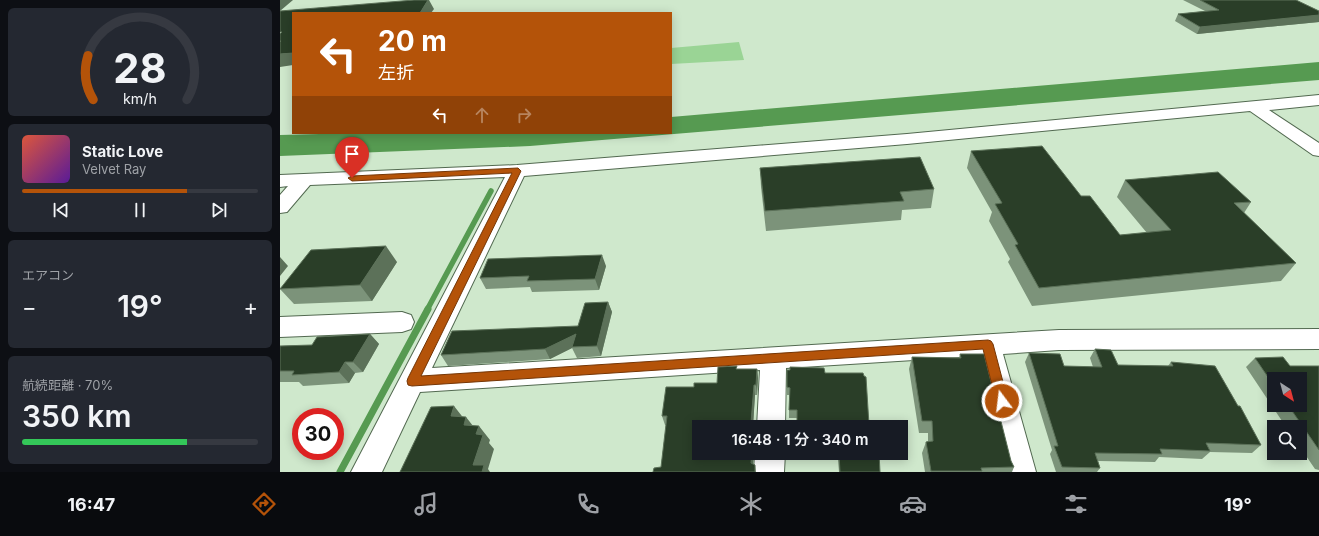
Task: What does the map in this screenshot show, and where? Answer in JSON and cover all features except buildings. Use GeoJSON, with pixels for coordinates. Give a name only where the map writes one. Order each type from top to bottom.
{"type":"FeatureCollection","features":[{"type":"Feature","properties":{"kind":"street"},"geometry":{"type":"LineString","coordinates":[[280,182],[518,171],[907,139],[1319,100]]}},
{"type":"Feature","properties":{"kind":"street"},"geometry":{"type":"LineString","coordinates":[[1253,106],[1319,151]]}},
{"type":"Feature","properties":{"kind":"street"},"geometry":{"type":"LineString","coordinates":[[366,472],[518,171]]}},
{"type":"Feature","properties":{"kind":"street"},"geometry":{"type":"LineString","coordinates":[[280,208],[305,180]]}},
{"type":"Feature","properties":{"kind":"street"},"geometry":{"type":"LineString","coordinates":[[280,327],[402,322]]}},
{"type":"Feature","properties":{"kind":"street"},"geometry":{"type":"LineString","coordinates":[[412,381],[1059,340],[1319,339]]}},
{"type":"Feature","properties":{"kind":"street"},"geometry":{"type":"LineString","coordinates":[[988,344],[1021,472]]}},
{"type":"Feature","properties":{"kind":"street"},"geometry":{"type":"LineString","coordinates":[[771,420],[773,358]]}},
{"type":"Feature","properties":{"kind":"street"},"geometry":{"type":"LineString","coordinates":[[769,472],[770,460]]}},
{"type":"Feature","properties":{"kind":"shaded area"},"geometry":{"type":"Polygon","coordinates":[[[739,42],[744,60],[672,64],[672,48],[739,42]]]}},
{"type":"Feature","properties":{"kind":"shaded area"},"geometry":{"type":"Polygon","coordinates":[[[1319,62],[1319,80],[530,146],[280,156],[280,135],[672,134],[672,117],[1319,62]]]}},
{"type":"Feature","properties":{"kind":"waterway"},"geometry":{"type":"LineString","coordinates":[[427,310],[491,191]]}},
{"type":"Feature","properties":{"kind":"waterway"},"geometry":{"type":"LineString","coordinates":[[340,472],[428,309]]}},
{"type":"Feature","properties":{"kind":"route"},"geometry":{"type":"LineString","coordinates":[[352,178],[518,171],[412,381],[988,344],[1002,401]]}}]}
